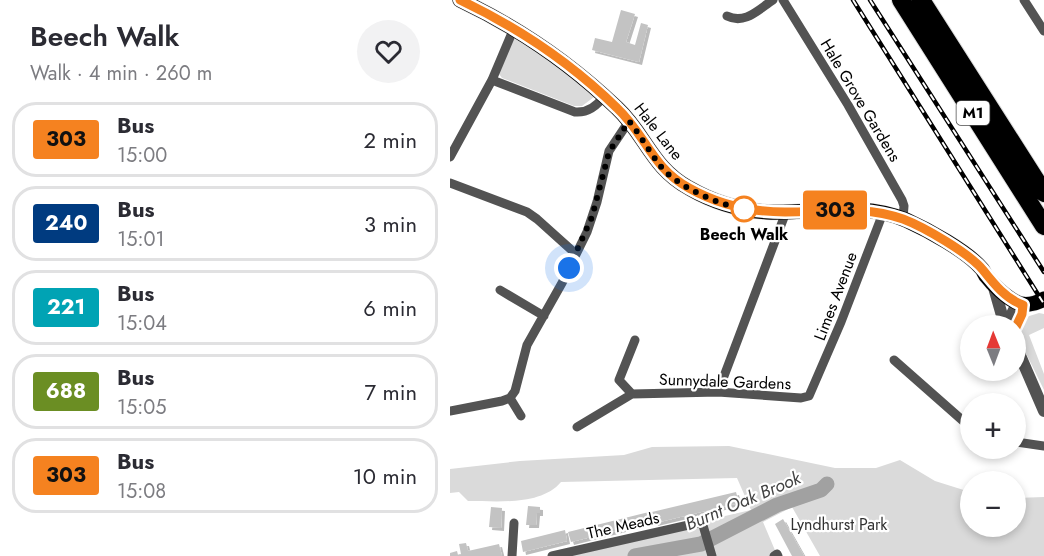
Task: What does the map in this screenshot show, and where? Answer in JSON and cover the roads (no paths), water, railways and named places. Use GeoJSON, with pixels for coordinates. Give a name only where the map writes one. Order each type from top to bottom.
{"type":"FeatureCollection","features":[{"type":"Feature","properties":{"kind":"highway","name":"M1"},"geometry":{"type":"LineString","coordinates":[[901,0],[1044,226]]}},
{"type":"Feature","properties":{"kind":"highway","name":"M1"},"geometry":{"type":"LineString","coordinates":[[921,0],[1044,193]]}},
{"type":"Feature","properties":{"kind":"main road","name":"Hale Lane"},"geometry":{"type":"LineString","coordinates":[[460,0],[514,28],[545,49],[604,96],[629,121],[664,170],[690,189],[745,210],[786,212],[848,210],[883,213],[903,219],[947,242],[983,270],[991,272],[1018,295],[1023,305]]}},
{"type":"Feature","properties":{"kind":"main road","name":"Hale Lane"},"geometry":{"type":"LineString","coordinates":[[983,270],[993,284],[1014,302],[1023,305]]}},
{"type":"Feature","properties":{"kind":"main road"},"geometry":{"type":"LineString","coordinates":[[1023,305],[1044,289]]}},
{"type":"Feature","properties":{"kind":"main road"},"geometry":{"type":"LineString","coordinates":[[1023,305],[1038,303],[1044,299]]}},
{"type":"Feature","properties":{"kind":"street"},"geometry":{"type":"LineString","coordinates":[[728,16],[740,20],[746,18],[773,0]]}},
{"type":"Feature","properties":{"kind":"street","name":"Hale Grove Gardens"},"geometry":{"type":"LineString","coordinates":[[783,0],[848,105],[902,200],[903,219]]}},
{"type":"Feature","properties":{"kind":"street"},"geometry":{"type":"LineString","coordinates":[[1024,0],[1044,31]]}},
{"type":"Feature","properties":{"kind":"street"},"geometry":{"type":"LineString","coordinates":[[450,157],[492,80],[514,28]]}},
{"type":"Feature","properties":{"kind":"street"},"geometry":{"type":"LineString","coordinates":[[492,80],[575,112],[586,111],[598,104],[604,96]]}},
{"type":"Feature","properties":{"kind":"street"},"geometry":{"type":"LineString","coordinates":[[450,411],[510,398],[515,392],[528,345],[576,254],[597,202],[609,152],[629,121]]}},
{"type":"Feature","properties":{"kind":"street"},"geometry":{"type":"LineString","coordinates":[[450,183],[527,212],[576,254]]}},
{"type":"Feature","properties":{"kind":"street"},"geometry":{"type":"LineString","coordinates":[[718,392],[786,212]]}},
{"type":"Feature","properties":{"kind":"street","name":"Limes Avenue"},"geometry":{"type":"LineString","coordinates":[[813,390],[883,213]]}},
{"type":"Feature","properties":{"kind":"street"},"geometry":{"type":"LineString","coordinates":[[993,284],[1002,315]]}},
{"type":"Feature","properties":{"kind":"street"},"geometry":{"type":"LineString","coordinates":[[500,290],[544,316]]}},
{"type":"Feature","properties":{"kind":"street"},"geometry":{"type":"LineString","coordinates":[[1011,315],[1015,308],[1023,305],[1022,315]]}},
{"type":"Feature","properties":{"kind":"street"},"geometry":{"type":"LineString","coordinates":[[577,427],[632,394],[619,380],[635,340]]}},
{"type":"Feature","properties":{"kind":"street"},"geometry":{"type":"LineString","coordinates":[[894,360],[960,418]]}},
{"type":"Feature","properties":{"kind":"street"},"geometry":{"type":"LineString","coordinates":[[1026,369],[1044,411]]}},
{"type":"Feature","properties":{"kind":"street","name":"Sunnydale Gardens"},"geometry":{"type":"LineString","coordinates":[[632,394],[718,392],[801,398],[809,396],[813,390]]}},
{"type":"Feature","properties":{"kind":"street"},"geometry":{"type":"LineString","coordinates":[[510,398],[521,416]]}},
{"type":"Feature","properties":{"kind":"street"},"geometry":{"type":"LineString","coordinates":[[1026,443],[1044,446]]}},
{"type":"Feature","properties":{"kind":"street","name":"The Meads"},"geometry":{"type":"LineString","coordinates":[[552,556],[702,522],[712,556]]}},
{"type":"Feature","properties":{"kind":"street"},"geometry":{"type":"LineString","coordinates":[[512,556],[514,523]]}},
{"type":"Feature","properties":{"kind":"waterway","name":"Burnt Oak Brook"},"geometry":{"type":"LineString","coordinates":[[635,556],[701,544],[777,505],[821,490],[827,484]]}},
{"type":"Feature","properties":{"kind":"railway"},"geometry":{"type":"LineString","coordinates":[[853,0],[1044,304]]}},
{"type":"Feature","properties":{"kind":"railway"},"geometry":{"type":"LineString","coordinates":[[870,0],[1044,272]]}},
{"type":"Feature","properties":{"kind":"place","name":"Beech Walk"},"geometry":{"type":"Point","coordinates":[744,209]}},
{"type":"Feature","properties":{"kind":"park label","name":"Lyndhurst Park"},"geometry":{"type":"Point","coordinates":[839,524]}}]}
